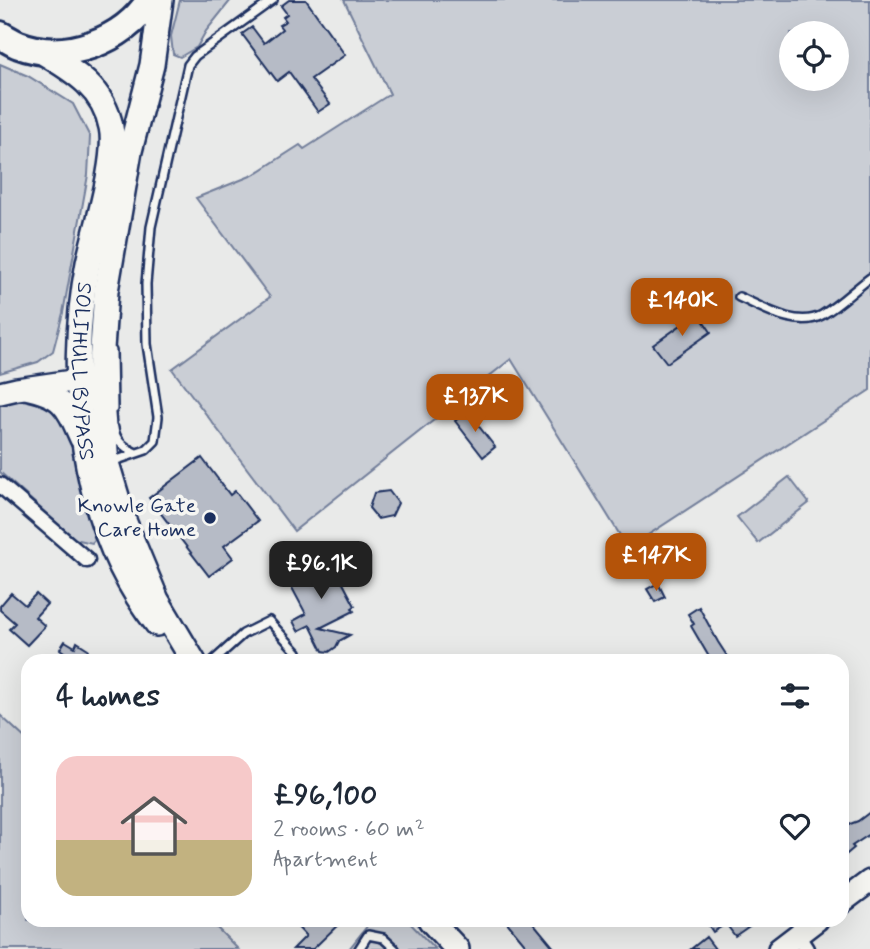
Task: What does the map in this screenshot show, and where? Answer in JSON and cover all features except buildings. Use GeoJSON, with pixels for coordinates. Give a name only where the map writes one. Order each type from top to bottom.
{"type":"FeatureCollection","features":[{"type":"Feature","properties":{"kind":"highway"},"geometry":{"type":"LineString","coordinates":[[14,43],[74,50],[99,43],[131,22],[150,0]]}},
{"type":"Feature","properties":{"kind":"main road"},"geometry":{"type":"LineString","coordinates":[[79,380],[88,373],[90,365],[91,334],[102,267],[115,237],[130,151],[152,65],[161,0]]}},
{"type":"Feature","properties":{"kind":"main road","name":"SOLIHULL BYPASS"},"geometry":{"type":"LineString","coordinates":[[14,43],[77,73],[92,86],[101,100],[112,128],[111,159],[79,317],[79,380],[95,462],[125,523],[157,600],[189,654]]}},
{"type":"Feature","properties":{"kind":"main road","name":"SOLIHULL BYPASS"},"geometry":{"type":"LineString","coordinates":[[115,237],[106,292],[109,337],[100,378],[95,462],[87,468],[113,547],[146,610],[182,654]]}},
{"type":"Feature","properties":{"kind":"main road"},"geometry":{"type":"LineString","coordinates":[[437,927],[457,949]]}},
{"type":"Feature","properties":{"kind":"street"},"geometry":{"type":"LineString","coordinates":[[25,388],[55,375],[79,344]]}},
{"type":"Feature","properties":{"kind":"street"},"geometry":{"type":"LineString","coordinates":[[0,393],[79,380]]}},
{"type":"Feature","properties":{"kind":"street"},"geometry":{"type":"LineString","coordinates":[[25,388],[56,398],[68,411],[95,462]]}},
{"type":"Feature","properties":{"kind":"street"},"geometry":{"type":"LineString","coordinates":[[0,485],[87,560]]}},
{"type":"Feature","properties":{"kind":"street"},"geometry":{"type":"LineString","coordinates":[[849,897],[870,881]]}},
{"type":"Feature","properties":{"kind":"street"},"geometry":{"type":"LineString","coordinates":[[779,949],[802,942],[812,927]]}},
{"type":"Feature","properties":{"kind":"lane"},"geometry":{"type":"LineString","coordinates":[[95,462],[146,450],[155,441],[158,427],[147,344],[146,285],[151,227],[188,65],[195,56],[273,0]]}},
{"type":"Feature","properties":{"kind":"lane"},"geometry":{"type":"LineString","coordinates":[[739,297],[787,317],[811,319],[821,315],[870,278]]}},
{"type":"Feature","properties":{"kind":"lane"},"geometry":{"type":"LineString","coordinates":[[109,337],[114,432],[124,447],[136,453]]}},
{"type":"Feature","properties":{"kind":"lane"},"geometry":{"type":"LineString","coordinates":[[104,494],[113,547]]}},
{"type":"Feature","properties":{"kind":"lane"},"geometry":{"type":"LineString","coordinates":[[221,654],[243,634],[269,621],[297,654]]}},
{"type":"Feature","properties":{"kind":"lane"},"geometry":{"type":"LineString","coordinates":[[359,949],[368,935],[383,938],[395,949]]}},
{"type":"Feature","properties":{"kind":"shaded area"},"geometry":{"type":"Polygon","coordinates":[[[180,0],[231,0],[197,47],[180,57],[173,54],[171,36],[180,0]]]}},
{"type":"Feature","properties":{"kind":"shaded area"},"geometry":{"type":"Polygon","coordinates":[[[344,0],[870,0],[870,390],[628,548],[511,359],[294,531],[172,369],[270,297],[196,198],[253,175],[300,145],[304,149],[390,94],[344,0]]]}},
{"type":"Feature","properties":{"kind":"shaded area"},"geometry":{"type":"Polygon","coordinates":[[[0,64],[28,76],[73,104],[90,137],[88,175],[63,313],[53,351],[38,362],[0,373],[0,64]]]}},
{"type":"Feature","properties":{"kind":"shaded area"},"geometry":{"type":"Polygon","coordinates":[[[38,397],[54,407],[72,441],[97,537],[92,543],[75,539],[0,472],[0,399],[38,397]]]}},
{"type":"Feature","properties":{"kind":"shaded area"},"geometry":{"type":"Polygon","coordinates":[[[789,477],[809,503],[758,543],[737,517],[789,477]]]}},
{"type":"Feature","properties":{"kind":"shaded area"},"geometry":{"type":"Polygon","coordinates":[[[0,715],[21,734],[21,927],[216,927],[238,949],[0,949],[0,715]]]}},
{"type":"Feature","properties":{"kind":"shaded area"},"geometry":{"type":"Polygon","coordinates":[[[366,927],[414,927],[435,949],[349,949],[366,927]]]}},
{"type":"Feature","properties":{"kind":"place","name":"Knowle Gate Care Home"},"geometry":{"type":"Point","coordinates":[210,518]}}]}
